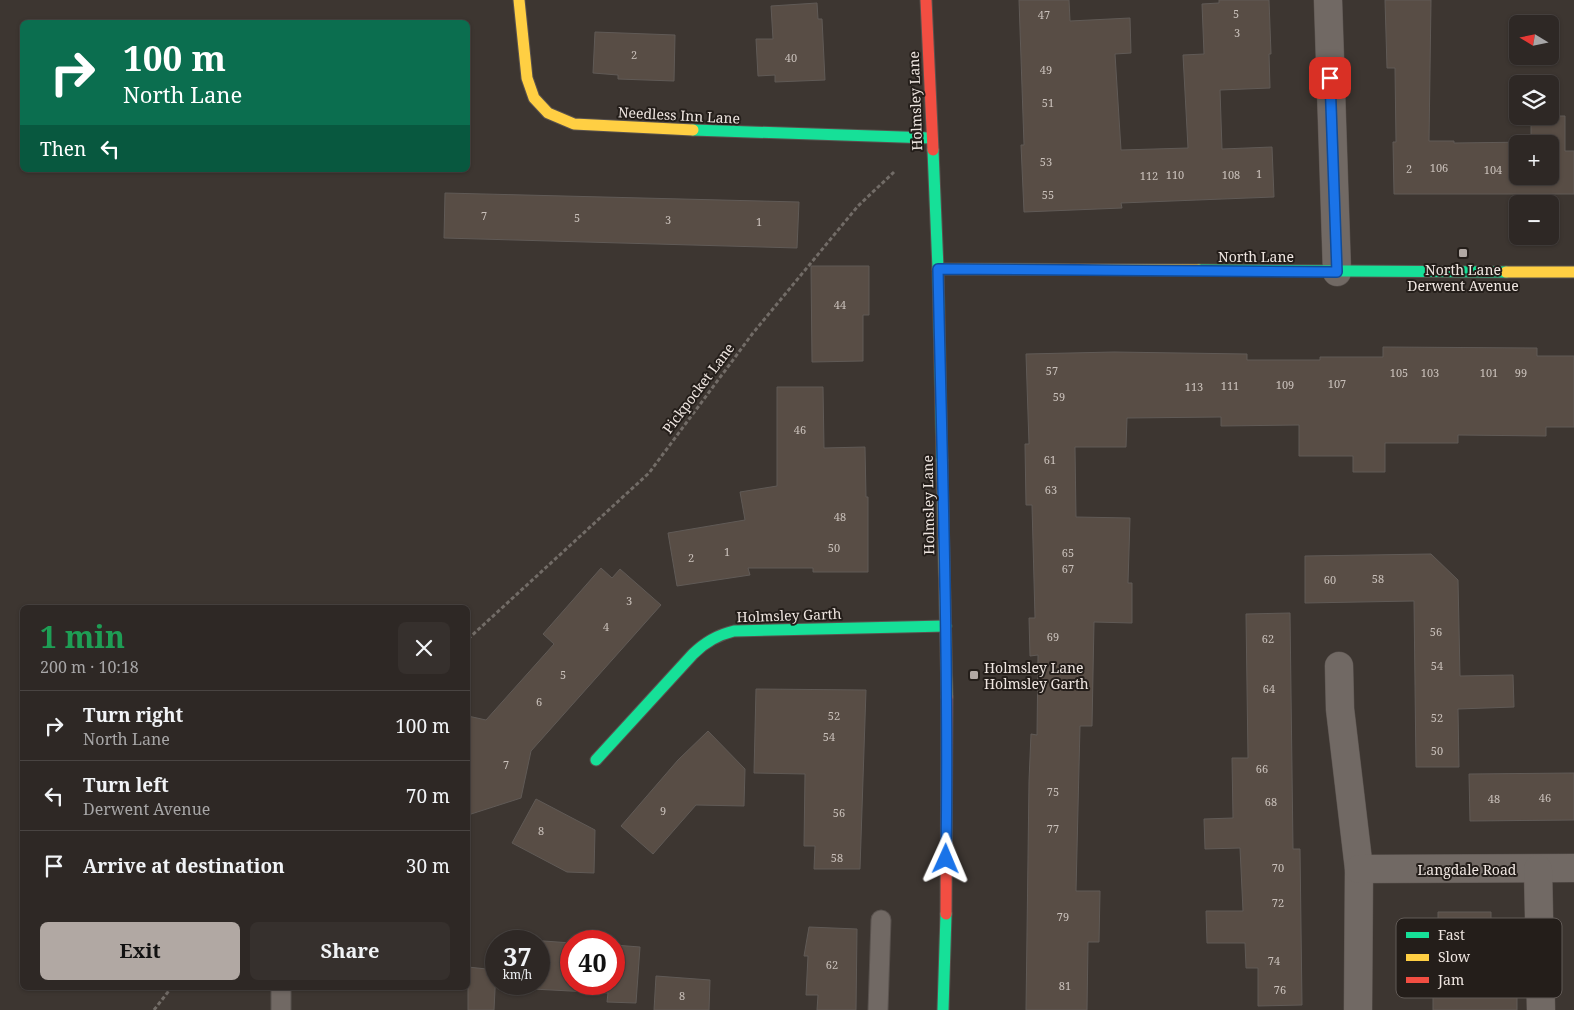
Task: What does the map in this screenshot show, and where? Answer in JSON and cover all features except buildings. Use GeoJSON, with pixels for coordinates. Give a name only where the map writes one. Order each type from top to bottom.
{"type":"FeatureCollection","features":[{"type":"Feature","properties":{"kind":"street","name":"Needless Inn Lane"},"geometry":{"type":"LineString","coordinates":[[519,0],[526,82],[533,97],[543,110],[557,119],[574,124],[686,131],[931,138]]}},
{"type":"Feature","properties":{"kind":"street","name":"Holmsley Lane"},"geometry":{"type":"LineString","coordinates":[[926,0],[938,269],[946,626],[948,762],[946,936],[943,1010]]}},
{"type":"Feature","properties":{"kind":"street"},"geometry":{"type":"LineString","coordinates":[[1328,0],[1337,272]]}},
{"type":"Feature","properties":{"kind":"street","name":"North Lane"},"geometry":{"type":"LineString","coordinates":[[938,269],[1574,272]]}},
{"type":"Feature","properties":{"kind":"street","name":"Holmsley Garth"},"geometry":{"type":"LineString","coordinates":[[596,760],[693,654],[705,642],[718,634],[734,631],[946,626]]}},
{"type":"Feature","properties":{"kind":"street"},"geometry":{"type":"LineString","coordinates":[[1339,666],[1340,709],[1359,869],[1358,1010]]}},
{"type":"Feature","properties":{"kind":"street","name":"Langdale Road"},"geometry":{"type":"LineString","coordinates":[[1359,869],[1574,868]]}},
{"type":"Feature","properties":{"kind":"street"},"geometry":{"type":"LineString","coordinates":[[1538,869],[1539,918]]}},
{"type":"Feature","properties":{"kind":"lane"},"geometry":{"type":"LineString","coordinates":[[878,1010],[881,920]]}},
{"type":"Feature","properties":{"kind":"lane"},"geometry":{"type":"LineString","coordinates":[[281,1010],[282,990]]}},
{"type":"Feature","properties":{"kind":"path","name":"Pickpocket Lane"},"geometry":{"type":"LineString","coordinates":[[470,636],[649,473],[753,333],[858,206],[931,138]]}},
{"type":"Feature","properties":{"kind":"path"},"geometry":{"type":"LineString","coordinates":[[154,1010],[169,990]]}},
{"type":"Feature","properties":{"kind":"traffic: fast"},"geometry":{"type":"LineString","coordinates":[[693,130],[931,138]]}},
{"type":"Feature","properties":{"kind":"traffic: fast"},"geometry":{"type":"LineString","coordinates":[[933,150],[938,269],[942,460]]}},
{"type":"Feature","properties":{"kind":"traffic: fast"},"geometry":{"type":"LineString","coordinates":[[1199,270],[1506,272]]}},
{"type":"Feature","properties":{"kind":"traffic: fast"},"geometry":{"type":"LineString","coordinates":[[596,760],[693,654],[702,646],[722,635],[734,631],[946,626]]}},
{"type":"Feature","properties":{"kind":"traffic: fast"},"geometry":{"type":"LineString","coordinates":[[943,1010],[946,914]]}},
{"type":"Feature","properties":{"kind":"traffic: slow"},"geometry":{"type":"LineString","coordinates":[[519,0],[527,78],[534,98],[548,113],[574,124],[693,130]]}},
{"type":"Feature","properties":{"kind":"traffic: slow"},"geometry":{"type":"LineString","coordinates":[[938,269],[1199,270]]}},
{"type":"Feature","properties":{"kind":"traffic: slow"},"geometry":{"type":"LineString","coordinates":[[1506,272],[1574,272]]}},
{"type":"Feature","properties":{"kind":"traffic: slow"},"geometry":{"type":"LineString","coordinates":[[942,460],[947,697]]}},
{"type":"Feature","properties":{"kind":"traffic: jam"},"geometry":{"type":"LineString","coordinates":[[926,0],[933,150]]}},
{"type":"Feature","properties":{"kind":"traffic: jam"},"geometry":{"type":"LineString","coordinates":[[946,914],[947,697]]}},
{"type":"Feature","properties":{"kind":"place","name":"North Lane Derwent Avenue"},"geometry":{"type":"Point","coordinates":[1463,253]}},
{"type":"Feature","properties":{"kind":"place","name":"Holmsley Lane Holmsley Garth"},"geometry":{"type":"Point","coordinates":[974,675]}},
{"type":"Feature","properties":{"kind":"route"},"geometry":{"type":"LineString","coordinates":[[946,859],[948,762],[938,269],[1337,272],[1330,78]]}}]}
